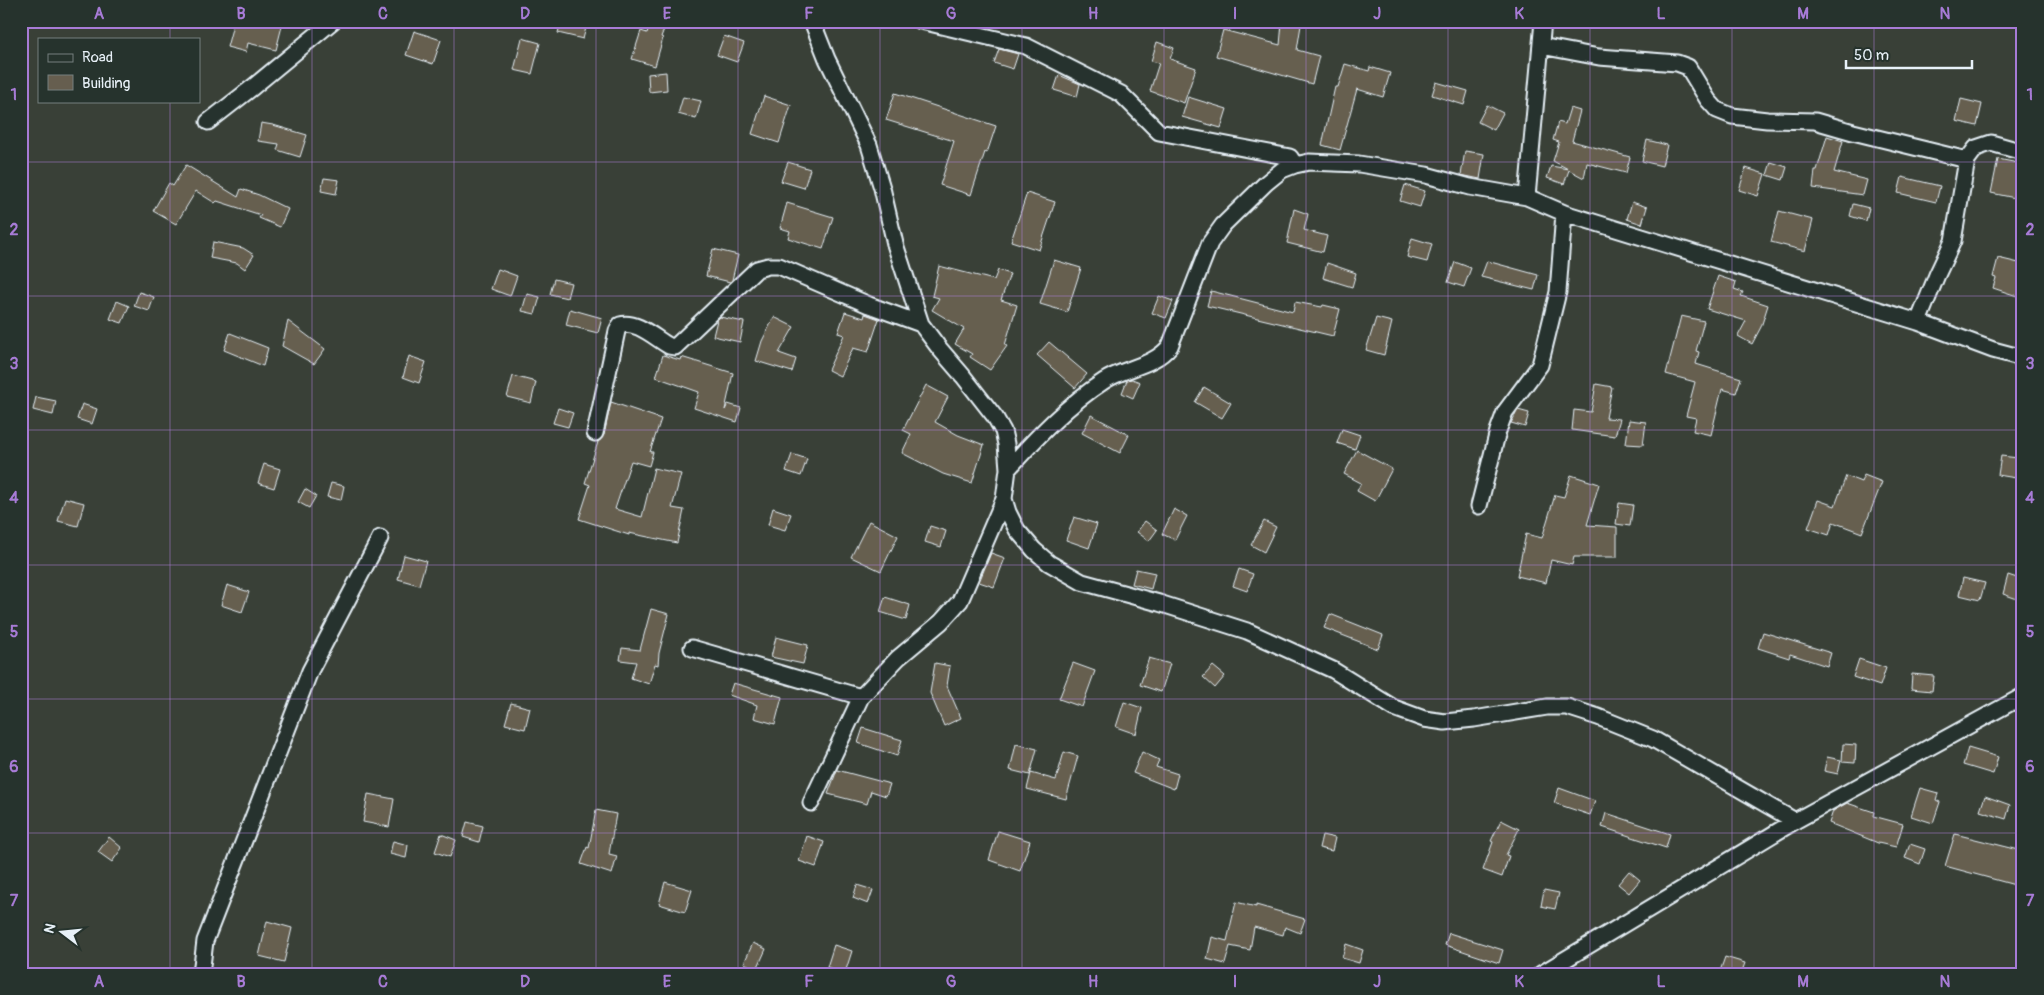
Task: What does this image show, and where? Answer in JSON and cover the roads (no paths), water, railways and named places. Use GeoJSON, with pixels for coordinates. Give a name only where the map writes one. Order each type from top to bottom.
{"type":"FeatureCollection","features":[{"type":"Feature","properties":{"kind":"street"},"geometry":{"type":"LineString","coordinates":[[208,122],[333,21]]}},
{"type":"Feature","properties":{"kind":"street"},"geometry":{"type":"LineString","coordinates":[[811,803],[861,697],[898,658],[941,622],[960,601],[1004,499],[1008,469],[1003,431],[995,417],[921,324],[895,244],[882,188],[869,145],[827,59],[812,21]]}},
{"type":"Feature","properties":{"kind":"street"},"geometry":{"type":"LineString","coordinates":[[920,21],[1026,46],[1121,94],[1159,132],[1290,157],[1295,165]]}},
{"type":"Feature","properties":{"kind":"street"},"geometry":{"type":"LineString","coordinates":[[1527,197],[1543,21]]}},
{"type":"Feature","properties":{"kind":"street"},"geometry":{"type":"LineString","coordinates":[[1542,46],[1599,57],[1677,63],[1688,67],[1708,100],[1718,110],[1732,116],[1767,120],[1815,121],[1967,160]]}},
{"type":"Feature","properties":{"kind":"street"},"geometry":{"type":"LineString","coordinates":[[1918,322],[1936,275],[1953,241],[1967,160],[1976,148],[1991,143],[2023,152]]}},
{"type":"Feature","properties":{"kind":"street"},"geometry":{"type":"LineString","coordinates":[[1008,469],[1043,431],[1083,396],[1105,380],[1155,360],[1163,354],[1170,346],[1210,243],[1223,225],[1282,170],[1309,162],[1359,164],[1426,175],[1470,187],[1527,197],[1564,213],[1918,322],[1992,350],[2023,358]]}},
{"type":"Feature","properties":{"kind":"street"},"geometry":{"type":"LineString","coordinates":[[1479,506],[1498,431],[1505,412],[1540,365],[1558,292],[1564,213]]}},
{"type":"Feature","properties":{"kind":"street"},"geometry":{"type":"LineString","coordinates":[[595,433],[617,331],[620,325],[626,323],[635,326],[669,346],[675,347],[757,269],[779,266],[869,305],[921,324]]}},
{"type":"Feature","properties":{"kind":"street"},"geometry":{"type":"LineString","coordinates":[[1004,499],[1017,530],[1034,550],[1049,563],[1082,582],[1159,603],[1247,632],[1333,670],[1394,708],[1424,719],[1446,722],[1547,707],[1567,707],[1598,717],[1653,739],[1795,821]]}},
{"type":"Feature","properties":{"kind":"street"},"geometry":{"type":"LineString","coordinates":[[201,974],[205,941],[310,671],[380,538]]}},
{"type":"Feature","properties":{"kind":"street"},"geometry":{"type":"LineString","coordinates":[[692,648],[861,697]]}},
{"type":"Feature","properties":{"kind":"street"},"geometry":{"type":"LineString","coordinates":[[1541,974],[1795,821],[2023,696]]}}]}
